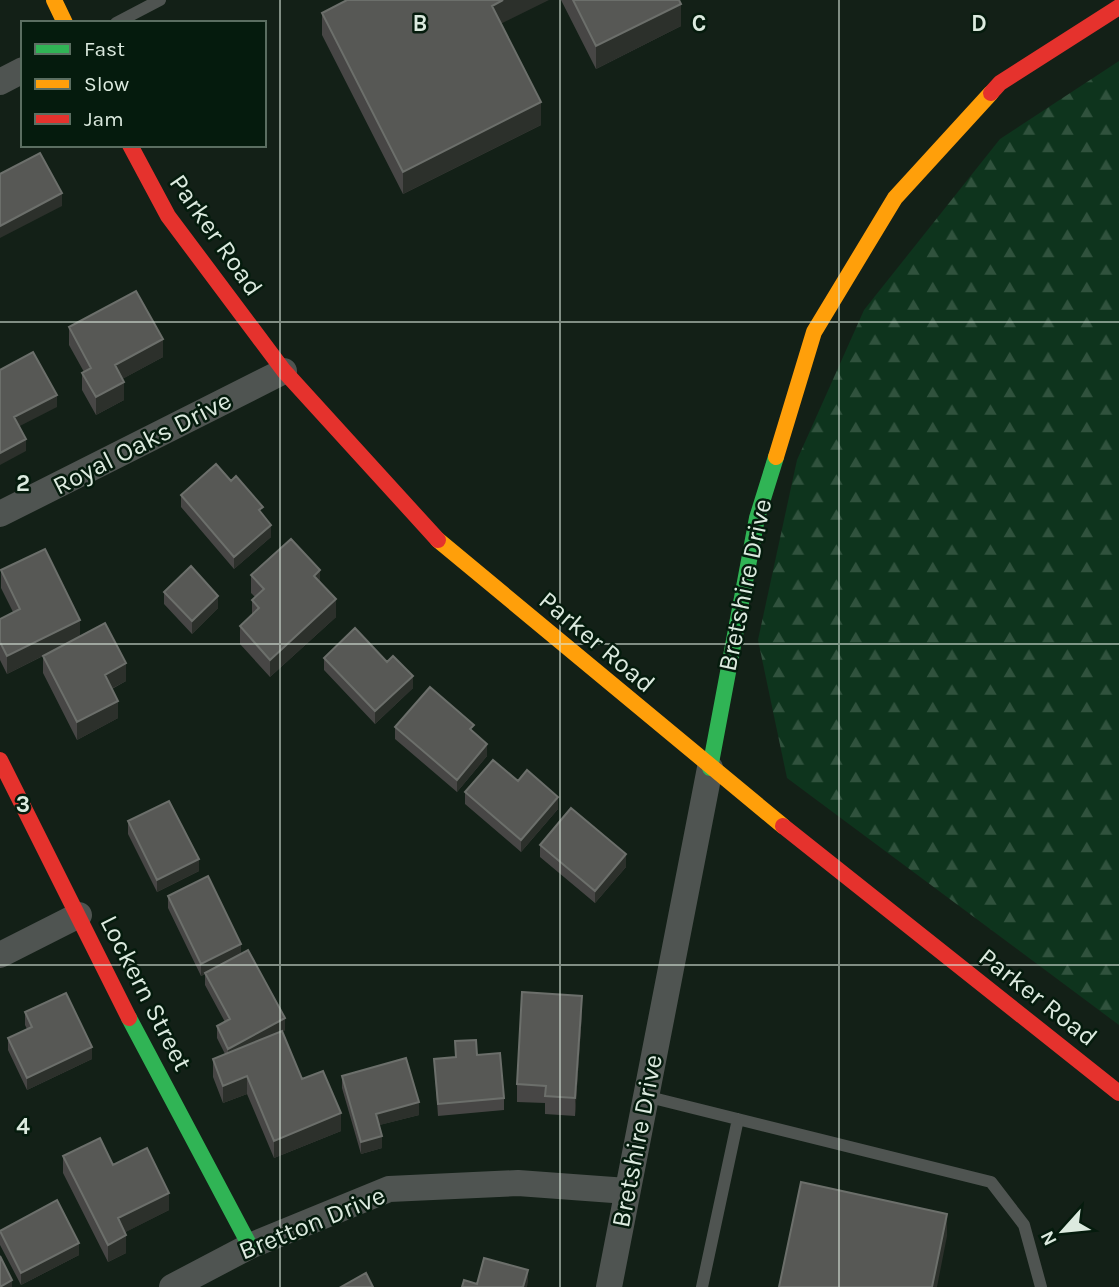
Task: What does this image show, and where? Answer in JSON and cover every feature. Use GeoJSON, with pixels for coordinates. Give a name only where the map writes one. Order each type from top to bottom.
{"type":"FeatureCollection","features":[{"type":"Feature","properties":{"kind":"street"},"geometry":{"type":"LineString","coordinates":[[54,0],[64,21]]}},
{"type":"Feature","properties":{"kind":"street","name":"Bretshire Drive"},"geometry":{"type":"LineString","coordinates":[[609,1287],[757,518],[814,332],[895,198],[1000,83],[1119,7]]}},
{"type":"Feature","properties":{"kind":"street"},"geometry":{"type":"LineString","coordinates":[[0,82],[21,72]]}},
{"type":"Feature","properties":{"kind":"street","name":"Parker Road"},"geometry":{"type":"LineString","coordinates":[[131,147],[168,216],[284,372],[443,546],[710,768],[1119,1093]]}},
{"type":"Feature","properties":{"kind":"street","name":"Royal Oaks Drive"},"geometry":{"type":"LineString","coordinates":[[0,514],[284,372]]}},
{"type":"Feature","properties":{"kind":"street","name":"Lockern Street"},"geometry":{"type":"LineString","coordinates":[[0,760],[79,915],[95,953],[250,1246]]}},
{"type":"Feature","properties":{"kind":"street"},"geometry":{"type":"LineString","coordinates":[[0,955],[79,915]]}},
{"type":"Feature","properties":{"kind":"street","name":"Bretton Drive"},"geometry":{"type":"LineString","coordinates":[[172,1287],[250,1246],[389,1189],[518,1183],[626,1191]]}},
{"type":"Feature","properties":{"kind":"lane"},"geometry":{"type":"LineString","coordinates":[[120,21],[160,0]]}},
{"type":"Feature","properties":{"kind":"lane"},"geometry":{"type":"LineString","coordinates":[[645,1096],[991,1182],[1024,1225],[1041,1287]]}},
{"type":"Feature","properties":{"kind":"lane"},"geometry":{"type":"LineString","coordinates":[[702,1287],[738,1119]]}},
{"type":"Feature","properties":{"kind":"green space"},"geometry":{"type":"Polygon","coordinates":[[[1119,61],[1119,1025],[787,778],[758,640],[797,460],[864,310],[1000,139],[1119,61]]]}},
{"type":"Feature","properties":{"kind":"building"},"geometry":{"type":"Polygon","coordinates":[[[347,0],[503,0],[492,6],[541,102],[403,172],[322,13],[347,0]]]}},
{"type":"Feature","properties":{"kind":"building"},"geometry":{"type":"Polygon","coordinates":[[[573,0],[679,0],[681,4],[596,46],[573,0]]]}},
{"type":"Feature","properties":{"kind":"building"},"geometry":{"type":"Polygon","coordinates":[[[40,153],[62,193],[0,226],[0,174],[40,153]]]}},
{"type":"Feature","properties":{"kind":"building"},"geometry":{"type":"Polygon","coordinates":[[[136,291],[163,339],[115,365],[124,382],[96,397],[82,373],[91,368],[69,327],[136,291]]]}},
{"type":"Feature","properties":{"kind":"building"},"geometry":{"type":"Polygon","coordinates":[[[33,352],[57,395],[14,417],[26,439],[0,453],[0,370],[33,352]]]}},
{"type":"Feature","properties":{"kind":"building"},"geometry":{"type":"Polygon","coordinates":[[[216,464],[231,481],[236,476],[263,507],[259,510],[271,525],[234,557],[181,495],[216,464]]]}},
{"type":"Feature","properties":{"kind":"building"},"geometry":{"type":"Polygon","coordinates":[[[291,539],[320,570],[314,576],[336,599],[270,660],[240,626],[259,608],[252,600],[264,589],[251,575],[291,539]]]}},
{"type":"Feature","properties":{"kind":"building"},"geometry":{"type":"Polygon","coordinates":[[[45,549],[80,620],[7,656],[0,642],[0,619],[20,609],[1,570],[45,549]]]}},
{"type":"Feature","properties":{"kind":"building"},"geometry":{"type":"Polygon","coordinates":[[[191,566],[218,596],[192,621],[164,592],[191,566]]]}},
{"type":"Feature","properties":{"kind":"building"},"geometry":{"type":"Polygon","coordinates":[[[105,623],[126,663],[105,675],[118,701],[77,722],[43,656],[105,623]]]}},
{"type":"Feature","properties":{"kind":"building"},"geometry":{"type":"Polygon","coordinates":[[[355,628],[387,662],[393,656],[413,676],[375,711],[324,658],[355,628]]]}},
{"type":"Feature","properties":{"kind":"building"},"geometry":{"type":"Polygon","coordinates":[[[430,687],[474,725],[470,729],[487,744],[457,780],[395,727],[430,687]]]}},
{"type":"Feature","properties":{"kind":"building"},"geometry":{"type":"Polygon","coordinates":[[[493,760],[518,781],[527,770],[558,797],[521,840],[465,792],[493,760]]]}},
{"type":"Feature","properties":{"kind":"building"},"geometry":{"type":"Polygon","coordinates":[[[169,801],[199,859],[157,880],[128,821],[169,801]]]}},
{"type":"Feature","properties":{"kind":"building"},"geometry":{"type":"Polygon","coordinates":[[[571,808],[626,854],[595,891],[540,845],[571,808]]]}},
{"type":"Feature","properties":{"kind":"building"},"geometry":{"type":"Polygon","coordinates":[[[208,876],[241,944],[201,964],[168,896],[208,876]]]}},
{"type":"Feature","properties":{"kind":"building"},"geometry":{"type":"Polygon","coordinates":[[[248,950],[285,1018],[228,1049],[217,1026],[230,1019],[205,973],[248,950]]]}},
{"type":"Feature","properties":{"kind":"building"},"geometry":{"type":"Polygon","coordinates":[[[522,992],[582,996],[575,1098],[545,1096],[546,1086],[517,1084],[522,992]]]}},
{"type":"Feature","properties":{"kind":"building"},"geometry":{"type":"Polygon","coordinates":[[[66,993],[92,1047],[27,1078],[8,1038],[32,1027],[25,1012],[66,993]]]}},
{"type":"Feature","properties":{"kind":"building"},"geometry":{"type":"Polygon","coordinates":[[[282,1031],[302,1079],[323,1071],[341,1113],[274,1141],[247,1076],[223,1086],[213,1059],[282,1031]]]}},
{"type":"Feature","properties":{"kind":"building"},"geometry":{"type":"Polygon","coordinates":[[[476,1040],[477,1055],[500,1053],[504,1098],[438,1104],[434,1059],[456,1057],[455,1041],[476,1040]]]}},
{"type":"Feature","properties":{"kind":"building"},"geometry":{"type":"Polygon","coordinates":[[[406,1058],[419,1102],[376,1114],[382,1136],[361,1142],[342,1076],[406,1058]]]}},
{"type":"Feature","properties":{"kind":"building"},"geometry":{"type":"Polygon","coordinates":[[[100,1138],[113,1165],[147,1148],[169,1193],[118,1218],[126,1235],[108,1245],[63,1156],[100,1138]]]}},
{"type":"Feature","properties":{"kind":"building"},"geometry":{"type":"Polygon","coordinates":[[[801,1182],[947,1214],[932,1287],[779,1287],[801,1182]]]}},
{"type":"Feature","properties":{"kind":"building"},"geometry":{"type":"Polygon","coordinates":[[[57,1200],[79,1243],[21,1273],[0,1231],[57,1200]]]}},
{"type":"Feature","properties":{"kind":"building"},"geometry":{"type":"Polygon","coordinates":[[[0,1256],[12,1280],[0,1287],[0,1256]]]}},
{"type":"Feature","properties":{"kind":"building"},"geometry":{"type":"Polygon","coordinates":[[[484,1258],[528,1270],[523,1287],[462,1287],[464,1280],[477,1284],[484,1258]]]}},
{"type":"Feature","properties":{"kind":"building"},"geometry":{"type":"Polygon","coordinates":[[[366,1273],[373,1287],[341,1287],[366,1273]]]}},
{"type":"Feature","properties":{"kind":"traffic: fast"},"geometry":{"type":"LineString","coordinates":[[710,768],[757,518],[776,457]]}},
{"type":"Feature","properties":{"kind":"traffic: fast"},"geometry":{"type":"LineString","coordinates":[[129,1018],[250,1246]]}},
{"type":"Feature","properties":{"kind":"traffic: slow"},"geometry":{"type":"LineString","coordinates":[[54,0],[64,21]]}},
{"type":"Feature","properties":{"kind":"traffic: slow"},"geometry":{"type":"LineString","coordinates":[[776,457],[814,332],[895,198],[991,93]]}},
{"type":"Feature","properties":{"kind":"traffic: slow"},"geometry":{"type":"LineString","coordinates":[[438,540],[783,826]]}},
{"type":"Feature","properties":{"kind":"traffic: jam"},"geometry":{"type":"LineString","coordinates":[[991,93],[1000,83],[1119,7]]}},
{"type":"Feature","properties":{"kind":"traffic: jam"},"geometry":{"type":"LineString","coordinates":[[131,147],[168,216],[284,371],[438,540]]}},
{"type":"Feature","properties":{"kind":"traffic: jam"},"geometry":{"type":"LineString","coordinates":[[0,760],[129,1018]]}},
{"type":"Feature","properties":{"kind":"traffic: jam"},"geometry":{"type":"LineString","coordinates":[[783,826],[1119,1093]]}}]}
